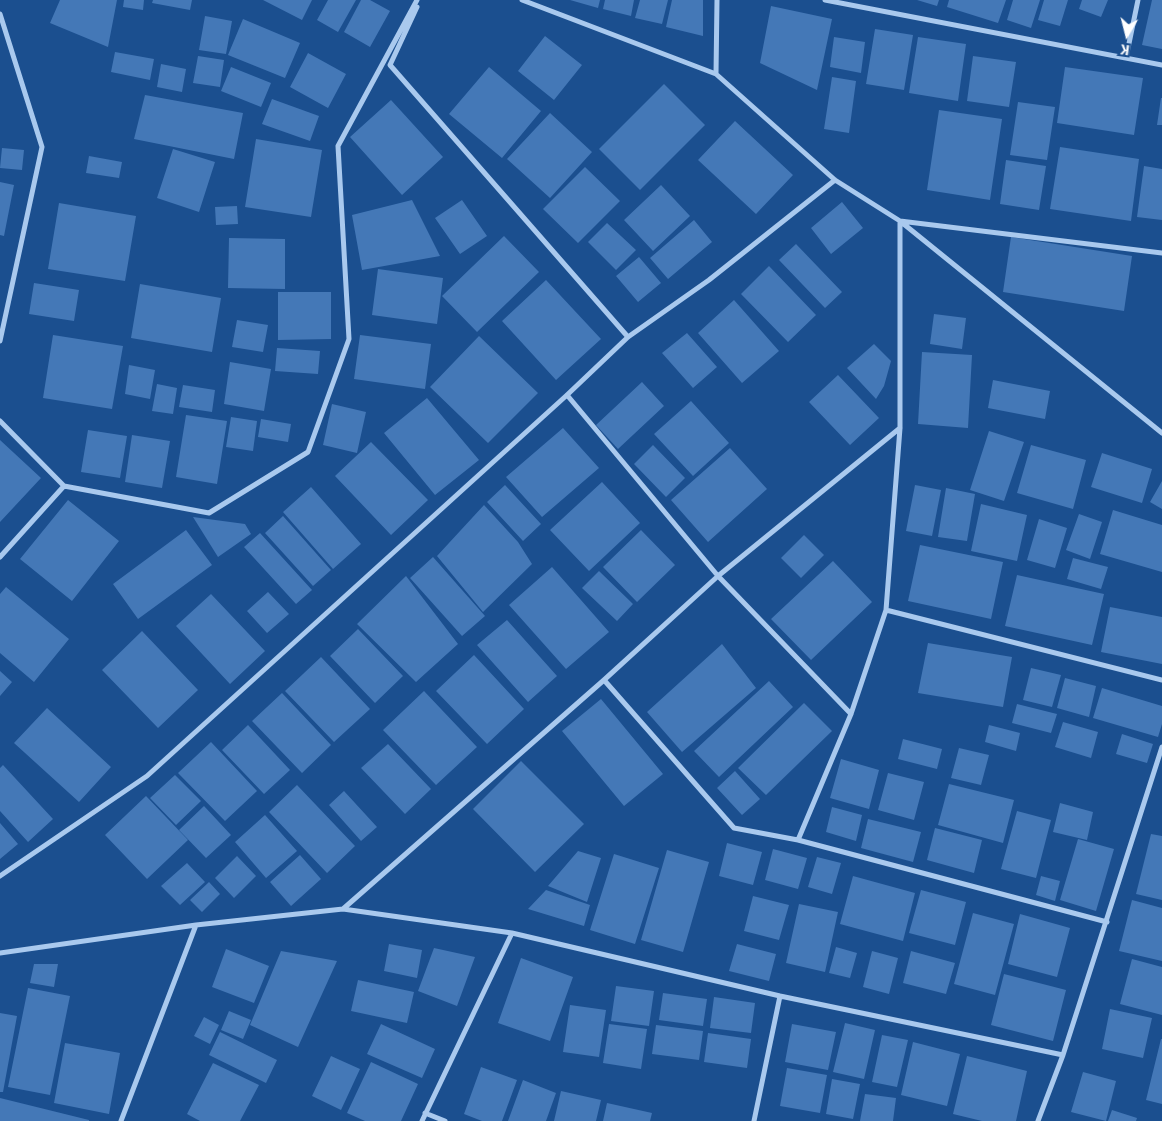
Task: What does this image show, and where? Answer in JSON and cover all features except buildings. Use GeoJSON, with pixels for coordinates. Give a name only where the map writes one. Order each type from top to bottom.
{"type":"FeatureCollection","features":[{"type":"Feature","properties":{"kind":"street"},"geometry":{"type":"LineString","coordinates":[[419,0],[390,65],[628,337]]}},
{"type":"Feature","properties":{"kind":"street"},"geometry":{"type":"LineString","coordinates":[[0,421],[64,486],[209,513],[308,452],[349,339],[338,146],[419,0]]}},
{"type":"Feature","properties":{"kind":"street"},"geometry":{"type":"LineString","coordinates":[[522,0],[716,74],[835,180],[900,221],[1162,433]]}},
{"type":"Feature","properties":{"kind":"street"},"geometry":{"type":"LineString","coordinates":[[716,74],[717,0]]}},
{"type":"Feature","properties":{"kind":"street"},"geometry":{"type":"LineString","coordinates":[[825,0],[1162,65]]}},
{"type":"Feature","properties":{"kind":"street"},"geometry":{"type":"LineString","coordinates":[[1126,58],[1138,0]]}},
{"type":"Feature","properties":{"kind":"street"},"geometry":{"type":"LineString","coordinates":[[0,14],[42,147],[0,341]]}},
{"type":"Feature","properties":{"kind":"street"},"geometry":{"type":"LineString","coordinates":[[0,876],[147,776],[567,395],[628,337],[709,280],[835,180]]}},
{"type":"Feature","properties":{"kind":"street"},"geometry":{"type":"LineString","coordinates":[[900,221],[1162,253]]}},
{"type":"Feature","properties":{"kind":"street"},"geometry":{"type":"LineString","coordinates":[[798,840],[851,714],[886,610],[900,428],[900,221]]}},
{"type":"Feature","properties":{"kind":"street"},"geometry":{"type":"LineString","coordinates":[[567,395],[718,576],[851,714]]}},
{"type":"Feature","properties":{"kind":"street"},"geometry":{"type":"LineString","coordinates":[[343,910],[604,680],[718,576],[900,428]]}},
{"type":"Feature","properties":{"kind":"street"},"geometry":{"type":"LineString","coordinates":[[0,557],[64,486]]}},
{"type":"Feature","properties":{"kind":"street"},"geometry":{"type":"LineString","coordinates":[[886,610],[1162,680]]}},
{"type":"Feature","properties":{"kind":"street"},"geometry":{"type":"LineString","coordinates":[[604,680],[734,828],[798,840],[1107,922]]}},
{"type":"Feature","properties":{"kind":"street"},"geometry":{"type":"LineString","coordinates":[[1038,1121],[1063,1055],[1162,747]]}},
{"type":"Feature","properties":{"kind":"street"},"geometry":{"type":"LineString","coordinates":[[0,953],[196,925],[343,910],[512,933],[780,996],[1063,1055]]}},
{"type":"Feature","properties":{"kind":"street"},"geometry":{"type":"LineString","coordinates":[[120,1121],[196,925]]}},
{"type":"Feature","properties":{"kind":"street"},"geometry":{"type":"LineString","coordinates":[[422,1121],[512,933]]}},
{"type":"Feature","properties":{"kind":"street"},"geometry":{"type":"LineString","coordinates":[[754,1121],[780,996]]}},
{"type":"Feature","properties":{"kind":"street"},"geometry":{"type":"LineString","coordinates":[[425,1113],[445,1121]]}}]}
